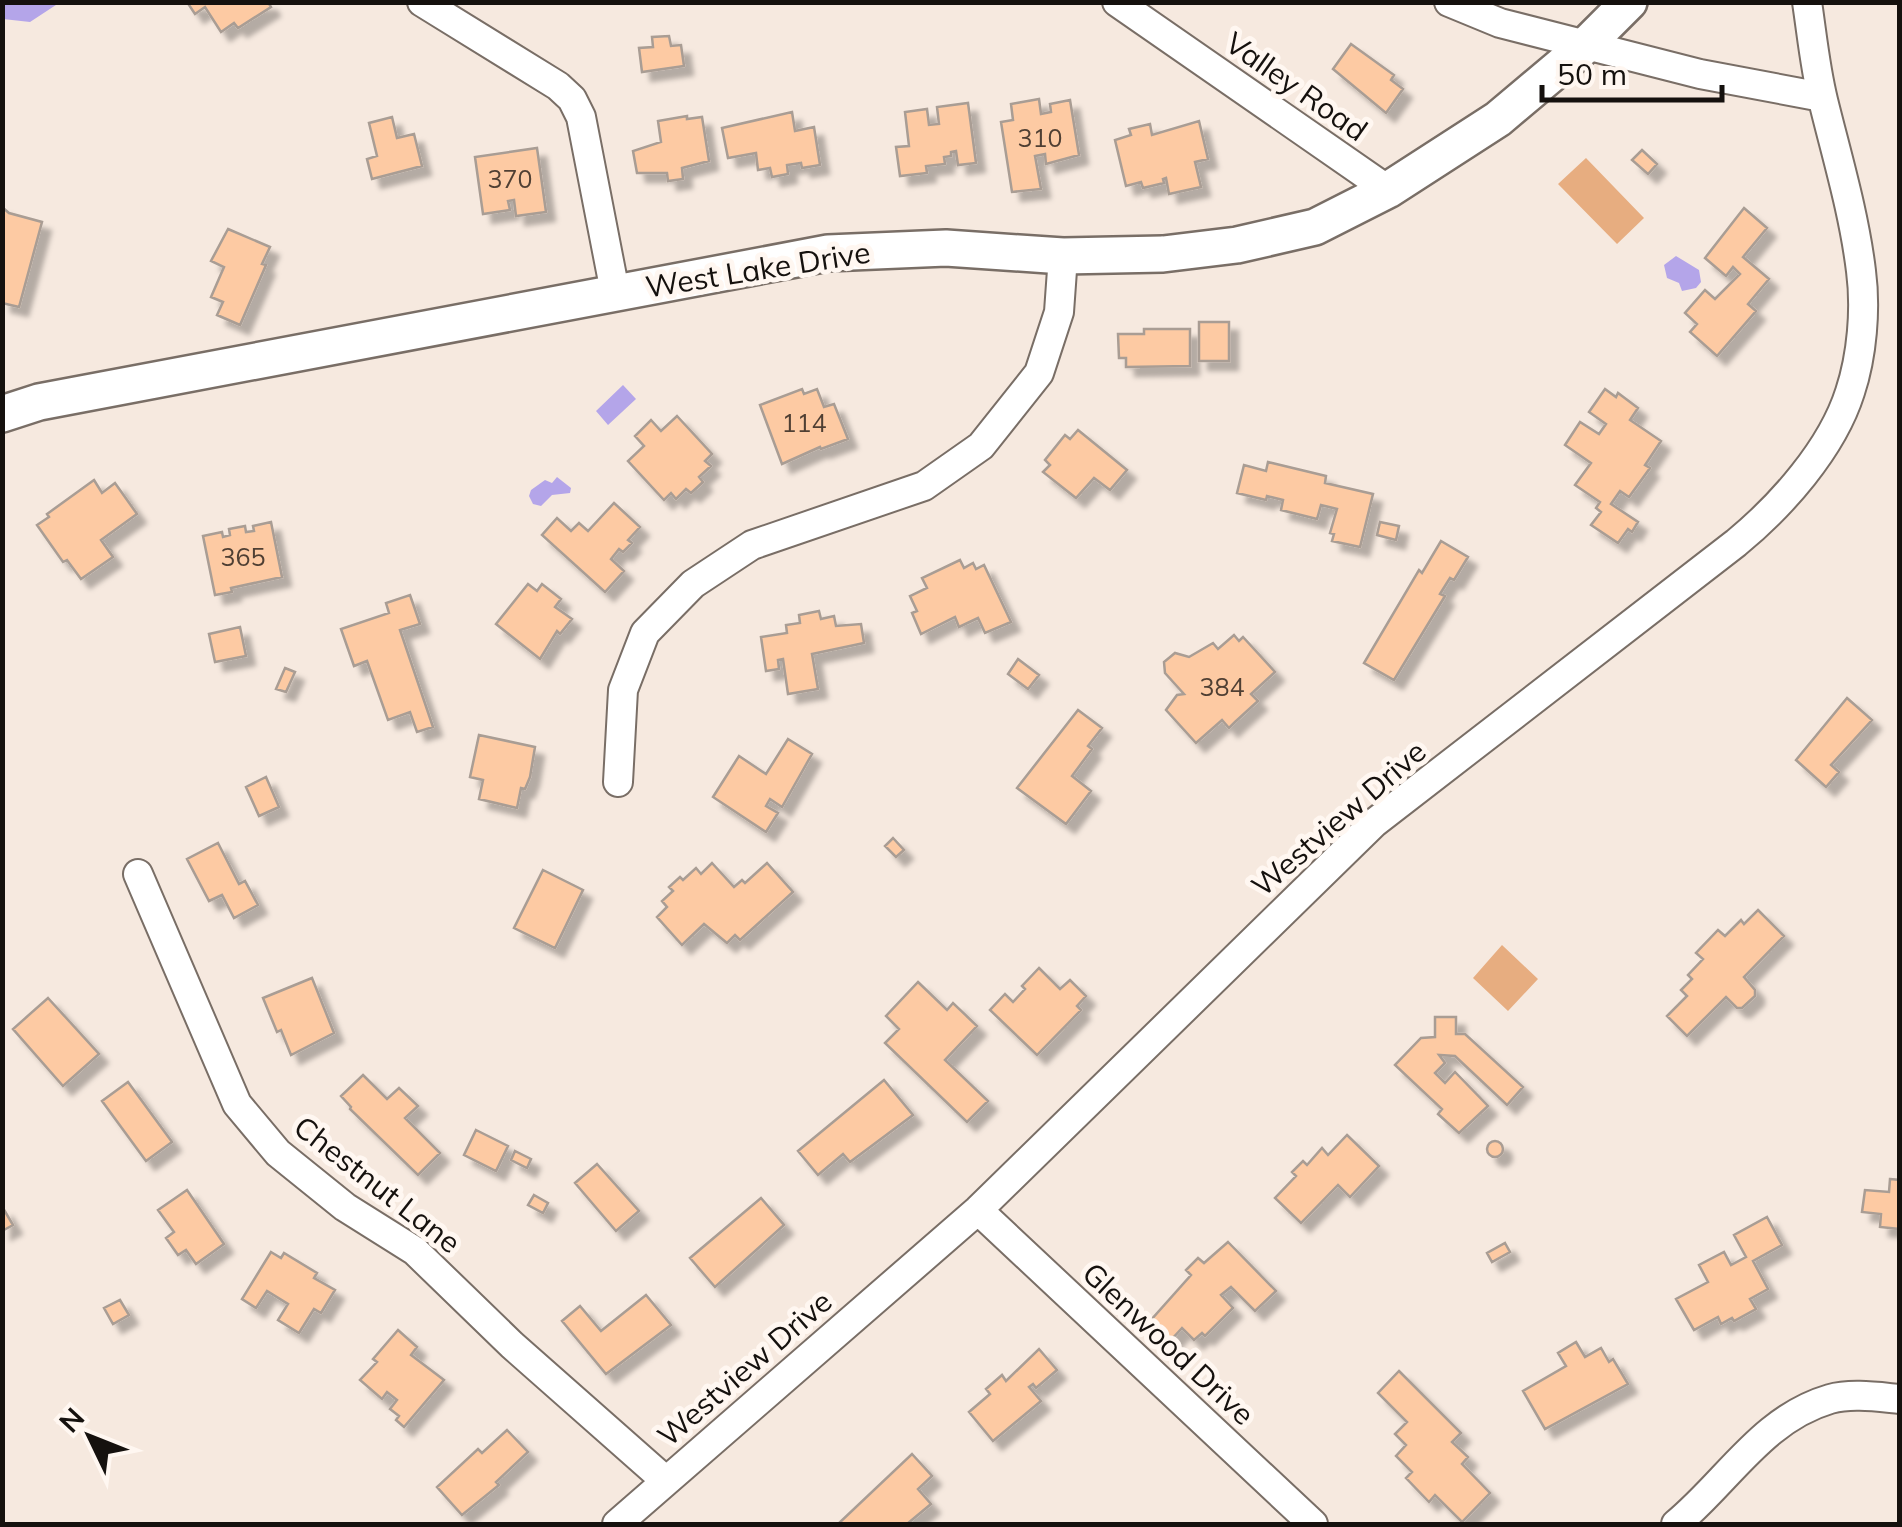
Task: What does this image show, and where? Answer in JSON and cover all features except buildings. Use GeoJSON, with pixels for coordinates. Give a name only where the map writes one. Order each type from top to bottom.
{"type":"FeatureCollection","features":[{"type":"Feature","properties":{"kind":"main road","name":"West Lake Drive"},"geometry":{"type":"LineString","coordinates":[[2,414],[39,402],[828,253],[946,248],[1063,256],[1163,254],[1237,245],[1315,227],[1388,190],[1498,119],[1586,45],[1628,2]]}},
{"type":"Feature","properties":{"kind":"street"},"geometry":{"type":"LineString","coordinates":[[422,2],[558,86],[572,99],[581,116],[614,292]]}},
{"type":"Feature","properties":{"kind":"street","name":"Valley Road"},"geometry":{"type":"LineString","coordinates":[[1117,2],[1388,190]]}},
{"type":"Feature","properties":{"kind":"street"},"geometry":{"type":"LineString","coordinates":[[1449,2],[1500,23],[1586,45],[1700,74],[1822,97]]}},
{"type":"Feature","properties":{"kind":"street","name":"Westview Drive"},"geometry":{"type":"LineString","coordinates":[[617,1524],[978,1210],[1374,823],[1723,554],[1752,530],[1797,479],[1827,439],[1850,392],[1862,325],[1862,274],[1852,216],[1822,97],[1807,2]]}},
{"type":"Feature","properties":{"kind":"street"},"geometry":{"type":"LineString","coordinates":[[618,782],[623,690],[645,632],[693,584],[752,546],[924,486],[981,446],[1038,373],[1059,312],[1063,256]]}},
{"type":"Feature","properties":{"kind":"street","name":"Chestnut Lane"},"geometry":{"type":"LineString","coordinates":[[138,874],[237,1104],[278,1153],[346,1207],[415,1251],[512,1345],[666,1481]]}},
{"type":"Feature","properties":{"kind":"street","name":"Glenwood Drive"},"geometry":{"type":"LineString","coordinates":[[978,1210],[1313,1524]]}},
{"type":"Feature","properties":{"kind":"street"},"geometry":{"type":"LineString","coordinates":[[1676,1524],[1694,1510],[1746,1451],[1782,1421],[1832,1398],[1900,1399]]}},
{"type":"Feature","properties":{"kind":"shaded area"},"geometry":{"type":"Polygon","coordinates":[[[2,3],[59,3],[30,22],[3,19],[2,3]]]}},
{"type":"Feature","properties":{"kind":"shaded area"},"geometry":{"type":"Polygon","coordinates":[[[1586,158],[1644,218],[1617,244],[1558,184],[1586,158]]]}},
{"type":"Feature","properties":{"kind":"shaded area"},"geometry":{"type":"Polygon","coordinates":[[[1676,256],[1699,270],[1701,282],[1696,288],[1682,291],[1679,283],[1667,278],[1664,265],[1676,256]]]}},
{"type":"Feature","properties":{"kind":"shaded area"},"geometry":{"type":"Polygon","coordinates":[[[623,385],[636,399],[608,425],[596,411],[623,385]]]}},
{"type":"Feature","properties":{"kind":"shaded area"},"geometry":{"type":"Polygon","coordinates":[[[557,477],[571,488],[570,493],[552,495],[541,506],[533,504],[531,490],[545,480],[552,483],[557,477]]]}},
{"type":"Feature","properties":{"kind":"shaded area"},"geometry":{"type":"Polygon","coordinates":[[[1502,945],[1538,979],[1508,1011],[1473,978],[1502,945]]]}}]}
